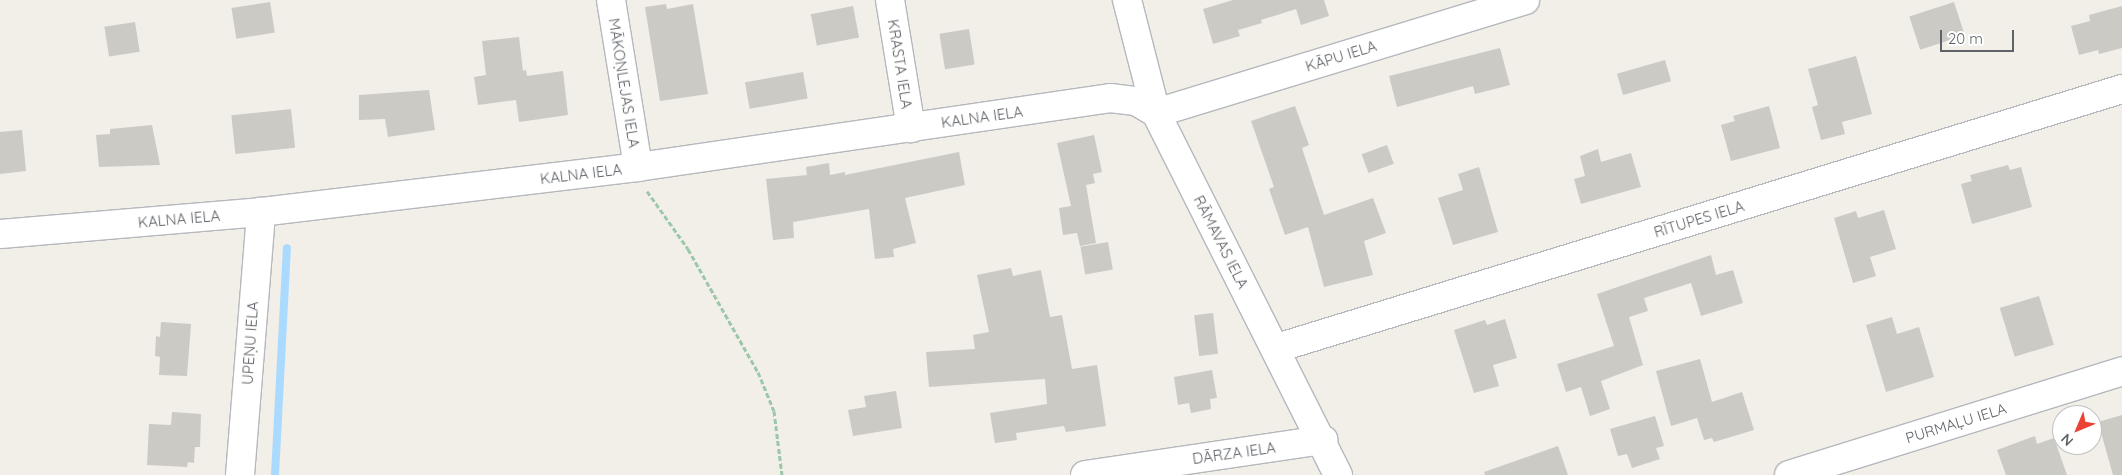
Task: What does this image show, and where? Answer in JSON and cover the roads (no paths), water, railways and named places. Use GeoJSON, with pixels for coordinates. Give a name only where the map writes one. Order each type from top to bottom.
{"type":"FeatureCollection","features":[{"type":"Feature","properties":{"kind":"street","name":"MĀKOŅLEJAS IELA"},"geometry":{"type":"LineString","coordinates":[[611,0],[638,167]]}},
{"type":"Feature","properties":{"kind":"street","name":"KRASTA IELA"},"geometry":{"type":"LineString","coordinates":[[890,0],[911,128]]}},
{"type":"Feature","properties":{"kind":"street","name":"RĀMAVAS IELA"},"geometry":{"type":"LineString","coordinates":[[1127,0],[1156,113],[1277,348],[1323,440],[1338,475]]}},
{"type":"Feature","properties":{"kind":"street","name":"KĀPU IELA"},"geometry":{"type":"LineString","coordinates":[[1156,113],[1524,0]]}},
{"type":"Feature","properties":{"kind":"street","name":"RĪTUPES IELA"},"geometry":{"type":"LineString","coordinates":[[1277,348],[2122,89]]}},
{"type":"Feature","properties":{"kind":"street","name":"KALNA IELA"},"geometry":{"type":"LineString","coordinates":[[0,234],[261,212],[638,167],[778,144],[911,128],[1110,98],[1136,101],[1156,113]]}},
{"type":"Feature","properties":{"kind":"street","name":"UPEŅU IELA"},"geometry":{"type":"LineString","coordinates":[[240,475],[261,212]]}},
{"type":"Feature","properties":{"kind":"street","name":"PURMAĻU IELA"},"geometry":{"type":"LineString","coordinates":[[1789,475],[2122,372]]}},
{"type":"Feature","properties":{"kind":"street","name":"DĀRZA IELA"},"geometry":{"type":"LineString","coordinates":[[1085,475],[1323,440]]}},
{"type":"Feature","properties":{"kind":"waterway"},"geometry":{"type":"LineString","coordinates":[[275,475],[287,248]]}}]}
